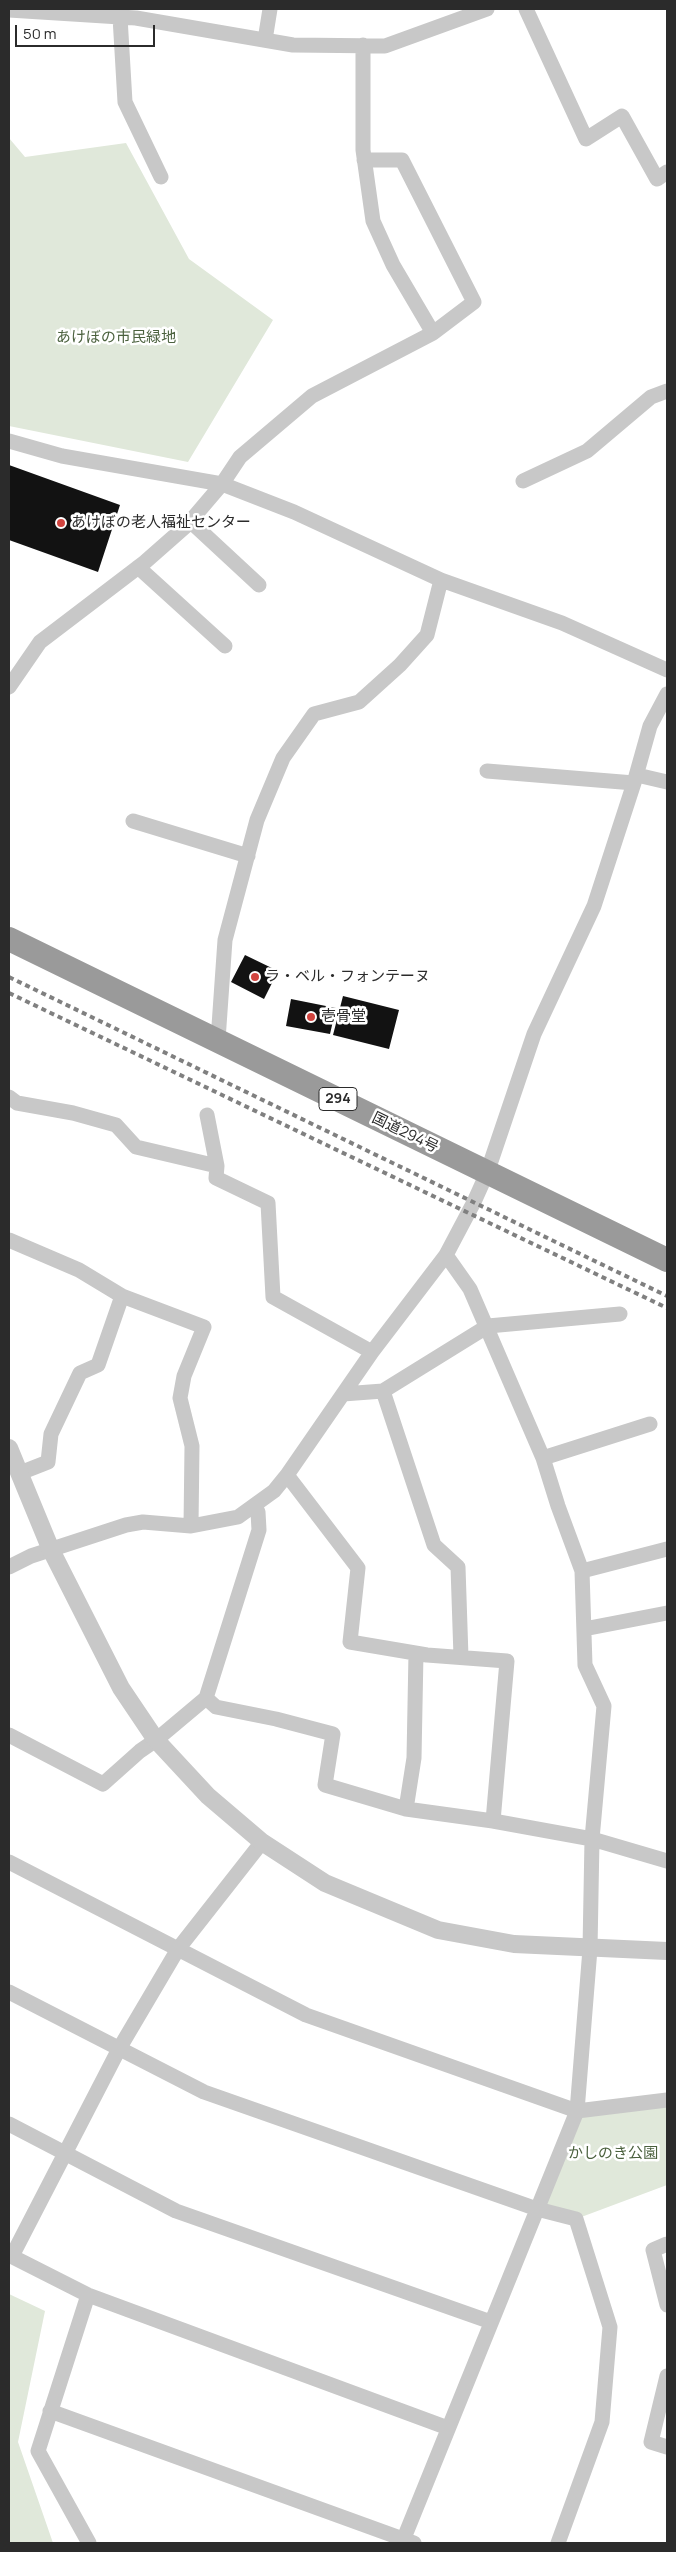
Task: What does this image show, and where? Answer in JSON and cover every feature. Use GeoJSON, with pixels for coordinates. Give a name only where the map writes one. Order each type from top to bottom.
{"type":"FeatureCollection","features":[{"type":"Feature","properties":{"kind":"highway","name":"国道294号"},"geometry":{"type":"LineString","coordinates":[[9,939],[667,1260]]}},
{"type":"Feature","properties":{"kind":"street"},"geometry":{"type":"LineString","coordinates":[[265,40],[270,9]]}},
{"type":"Feature","properties":{"kind":"street"},"geometry":{"type":"LineString","coordinates":[[9,10],[77,12],[120,17],[293,45],[385,46],[488,9]]}},
{"type":"Feature","properties":{"kind":"street"},"geometry":{"type":"LineString","coordinates":[[526,9],[586,139],[622,116],[656,179],[667,172]]}},
{"type":"Feature","properties":{"kind":"street"},"geometry":{"type":"LineString","coordinates":[[120,17],[125,102],[161,177]]}},
{"type":"Feature","properties":{"kind":"street"},"geometry":{"type":"LineString","coordinates":[[363,45],[364,160],[373,221],[393,265],[433,333]]}},
{"type":"Feature","properties":{"kind":"street"},"geometry":{"type":"LineString","coordinates":[[9,687],[40,642],[138,567],[190,521],[222,484],[240,457],[312,396],[433,333],[474,302],[402,160],[364,160]]}},
{"type":"Feature","properties":{"kind":"street"},"geometry":{"type":"LineString","coordinates":[[523,481],[587,451],[651,397],[667,391]]}},
{"type":"Feature","properties":{"kind":"street"},"geometry":{"type":"LineString","coordinates":[[9,441],[62,456],[222,484],[294,512],[441,580],[562,623],[667,670]]}},
{"type":"Feature","properties":{"kind":"street"},"geometry":{"type":"LineString","coordinates":[[190,521],[259,585]]}},
{"type":"Feature","properties":{"kind":"street"},"geometry":{"type":"LineString","coordinates":[[138,567],[225,646]]}},
{"type":"Feature","properties":{"kind":"street"},"geometry":{"type":"LineString","coordinates":[[218,1040],[225,940],[257,820],[284,758],[314,714],[358,702],[400,665],[427,635],[441,580]]}},
{"type":"Feature","properties":{"kind":"street"},"geometry":{"type":"LineString","coordinates":[[9,1567],[126,1525],[143,1522],[191,1526],[238,1517],[274,1491],[287,1475],[372,1352],[446,1255],[487,1173],[534,1034],[594,906],[650,726],[667,694]]}},
{"type":"Feature","properties":{"kind":"street"},"geometry":{"type":"LineString","coordinates":[[486,771],[667,782]]}},
{"type":"Feature","properties":{"kind":"street"},"geometry":{"type":"LineString","coordinates":[[133,821],[248,856]]}},
{"type":"Feature","properties":{"kind":"street"},"geometry":{"type":"LineString","coordinates":[[9,1097],[18,1103],[73,1113],[116,1125],[136,1147],[217,1166]]}},
{"type":"Feature","properties":{"kind":"street"},"geometry":{"type":"LineString","coordinates":[[207,1115],[217,1166],[216,1178],[268,1203],[273,1296],[372,1352]]}},
{"type":"Feature","properties":{"kind":"street"},"geometry":{"type":"LineString","coordinates":[[9,1240],[79,1270],[122,1296],[204,1327],[184,1376],[180,1398],[192,1446],[191,1526]]}},
{"type":"Feature","properties":{"kind":"street"},"geometry":{"type":"LineString","coordinates":[[50,2411],[406,2542],[448,2428],[577,2111],[590,1949],[592,1839],[604,1706],[586,1665],[582,1571],[543,1458],[488,1326],[470,1289],[446,1255]]}},
{"type":"Feature","properties":{"kind":"street"},"geometry":{"type":"LineString","coordinates":[[20,1474],[48,1462],[51,1434],[80,1373],[98,1365],[122,1296]]}},
{"type":"Feature","properties":{"kind":"street"},"geometry":{"type":"LineString","coordinates":[[343,1394],[383,1391],[488,1326],[620,1314]]}},
{"type":"Feature","properties":{"kind":"street"},"geometry":{"type":"LineString","coordinates":[[383,1391],[434,1545],[458,1568],[461,1657]]}},
{"type":"Feature","properties":{"kind":"street"},"geometry":{"type":"LineString","coordinates":[[543,1458],[650,1424]]}},
{"type":"Feature","properties":{"kind":"street"},"geometry":{"type":"LineString","coordinates":[[9,1448],[52,1550],[120,1688],[156,1740],[208,1796],[262,1842],[325,1883],[438,1930],[514,1944],[590,1949],[667,1951]]}},
{"type":"Feature","properties":{"kind":"street"},"geometry":{"type":"LineString","coordinates":[[287,1475],[358,1568],[350,1642],[416,1653],[507,1661],[493,1820]]}},
{"type":"Feature","properties":{"kind":"street"},"geometry":{"type":"LineString","coordinates":[[9,1735],[103,1784],[140,1751],[206,1698],[259,1530],[258,1512],[255,1506]]}},
{"type":"Feature","properties":{"kind":"street"},"geometry":{"type":"LineString","coordinates":[[582,1571],[667,1549]]}},
{"type":"Feature","properties":{"kind":"street"},"geometry":{"type":"LineString","coordinates":[[584,1629],[667,1613]]}},
{"type":"Feature","properties":{"kind":"street"},"geometry":{"type":"LineString","coordinates":[[406,1809],[414,1758],[416,1653]]}},
{"type":"Feature","properties":{"kind":"street"},"geometry":{"type":"LineString","coordinates":[[206,1698],[216,1708],[276,1719],[333,1734],[324,1785],[406,1809],[493,1820],[592,1839],[667,1861]]}},
{"type":"Feature","properties":{"kind":"street"},"geometry":{"type":"LineString","coordinates":[[262,1842],[178,1949],[119,2049],[10,2256],[88,2296],[448,2428]]}},
{"type":"Feature","properties":{"kind":"street"},"geometry":{"type":"LineString","coordinates":[[9,1862],[306,2015],[577,2111],[667,2100]]}},
{"type":"Feature","properties":{"kind":"street"},"geometry":{"type":"LineString","coordinates":[[9,1992],[204,2092],[537,2209],[576,2218],[610,2327],[602,2422],[558,2543]]}},
{"type":"Feature","properties":{"kind":"street"},"geometry":{"type":"LineString","coordinates":[[9,2124],[176,2211],[491,2322]]}},
{"type":"Feature","properties":{"kind":"street"},"geometry":{"type":"LineString","coordinates":[[667,2244],[653,2250],[667,2305]]}},
{"type":"Feature","properties":{"kind":"street"},"geometry":{"type":"LineString","coordinates":[[88,2296],[38,2451],[89,2543]]}},
{"type":"Feature","properties":{"kind":"street"},"geometry":{"type":"LineString","coordinates":[[667,2376],[651,2442],[667,2447]]}},
{"type":"Feature","properties":{"kind":"green space","name":"あけぼの市民緑地"},"geometry":{"type":"Polygon","coordinates":[[[9,138],[25,157],[126,143],[189,259],[273,320],[188,462],[9,426],[9,138]]]}},
{"type":"Feature","properties":{"kind":"green space","name":"かしのき公園"},"geometry":{"type":"Polygon","coordinates":[[[667,2100],[667,2185],[576,2219],[537,2209],[577,2111],[667,2100]]]}},
{"type":"Feature","properties":{"kind":"green space"},"geometry":{"type":"Polygon","coordinates":[[[9,2294],[45,2311],[18,2442],[53,2543],[9,2543],[9,2294]]]}},
{"type":"Feature","properties":{"kind":"building","name":"あけぼの老人福祉センター"},"geometry":{"type":"Polygon","coordinates":[[[9,465],[120,505],[98,572],[9,540],[9,465]]]}},
{"type":"Feature","properties":{"kind":"building","name":"ラ・ベル・フォンテーヌ"},"geometry":{"type":"Polygon","coordinates":[[[245,955],[278,971],[264,999],[231,982],[245,955]]]}},
{"type":"Feature","properties":{"kind":"building"},"geometry":{"type":"Polygon","coordinates":[[[343,996],[399,1010],[389,1049],[333,1035],[343,996]]]}},
{"type":"Feature","properties":{"kind":"building","name":"壱骨堂"},"geometry":{"type":"Polygon","coordinates":[[[291,999],[336,1008],[330,1034],[286,1026],[291,999]]]}},
{"type":"Feature","properties":{"kind":"railway"},"geometry":{"type":"LineString","coordinates":[[9,977],[667,1296]]}},
{"type":"Feature","properties":{"kind":"railway"},"geometry":{"type":"LineString","coordinates":[[9,993],[667,1308]]}},
{"type":"Feature","properties":{"kind":"place","name":"あけぼの老人福祉センター"},"geometry":{"type":"Point","coordinates":[61,523]}},
{"type":"Feature","properties":{"kind":"place","name":"ラ・ベル・フォンテーヌ"},"geometry":{"type":"Point","coordinates":[255,977]}},
{"type":"Feature","properties":{"kind":"place","name":"壱骨堂"},"geometry":{"type":"Point","coordinates":[311,1017]}}]}
